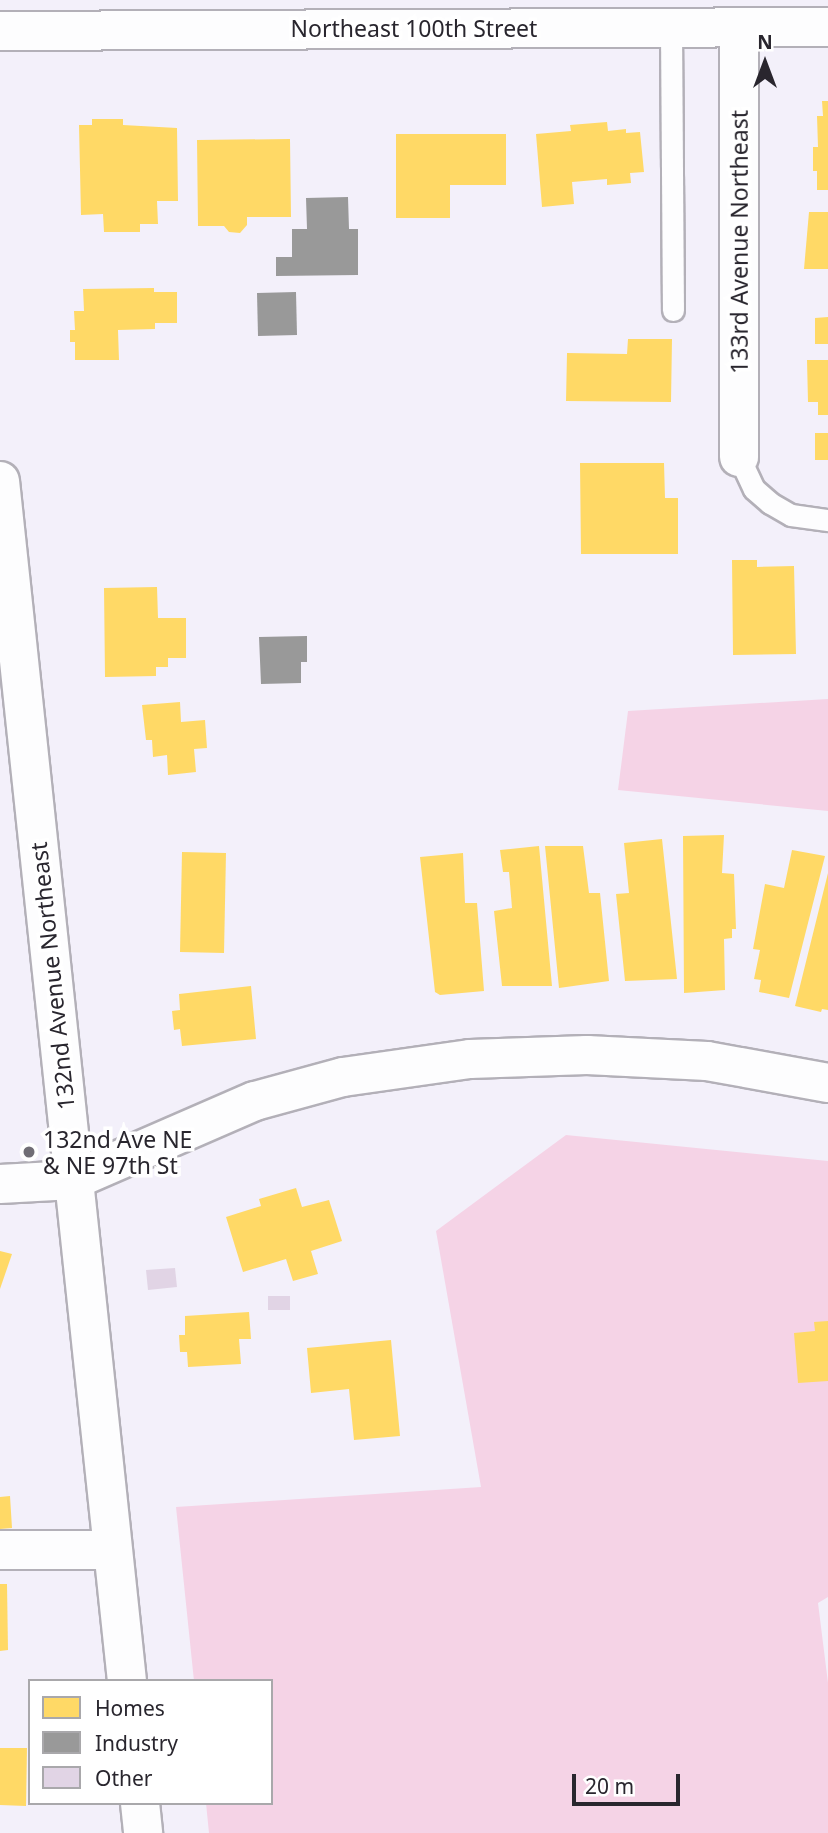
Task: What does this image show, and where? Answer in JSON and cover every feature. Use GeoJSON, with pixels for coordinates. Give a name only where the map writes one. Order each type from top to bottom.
{"type":"FeatureCollection","features":[{"type":"Feature","properties":{"kind":"street","name":"Northeast 100th Street"},"geometry":{"type":"LineString","coordinates":[[0,31],[828,27]]}},
{"type":"Feature","properties":{"kind":"street","name":"133rd Avenue Northeast"},"geometry":{"type":"LineString","coordinates":[[739,28],[739,457]]}},
{"type":"Feature","properties":{"kind":"street","name":"132nd Avenue Northeast"},"geometry":{"type":"LineString","coordinates":[[0,481],[127,1679]]}},
{"type":"Feature","properties":{"kind":"street"},"geometry":{"type":"LineString","coordinates":[[0,1184],[73,1180],[255,1101],[343,1077],[470,1059],[587,1055],[707,1060],[828,1083]]}},
{"type":"Feature","properties":{"kind":"street"},"geometry":{"type":"LineString","coordinates":[[0,1550],[111,1550]]}},
{"type":"Feature","properties":{"kind":"street"},"geometry":{"type":"LineString","coordinates":[[140,1805],[143,1833]]}},
{"type":"Feature","properties":{"kind":"lane"},"geometry":{"type":"LineString","coordinates":[[671,28],[673,310]]}},
{"type":"Feature","properties":{"kind":"lane"},"geometry":{"type":"LineString","coordinates":[[739,457],[754,489],[770,503],[791,515],[828,520]]}},
{"type":"Feature","properties":{"kind":"shaded area"},"geometry":{"type":"Polygon","coordinates":[[[828,699],[828,811],[618,790],[628,711],[828,699]]]}},
{"type":"Feature","properties":{"kind":"shaded area"},"geometry":{"type":"Polygon","coordinates":[[[566,1135],[828,1161],[828,1597],[818,1603],[828,1683],[828,1833],[209,1833],[206,1805],[273,1805],[273,1679],[194,1679],[176,1507],[481,1487],[436,1231],[566,1135]]]}},
{"type":"Feature","properties":{"kind":"building: Homes"},"geometry":{"type":"Polygon","coordinates":[[[822,101],[828,101],[828,190],[817,190],[817,171],[813,171],[813,147],[818,147],[817,116],[823,116],[822,101]]]}},
{"type":"Feature","properties":{"kind":"building: Homes"},"geometry":{"type":"Polygon","coordinates":[[[92,119],[123,119],[123,125],[177,128],[178,201],[157,201],[158,224],[140,224],[140,232],[104,232],[103,214],[81,215],[79,125],[92,125],[92,119]]]}},
{"type":"Feature","properties":{"kind":"building: Homes"},"geometry":{"type":"Polygon","coordinates":[[[607,122],[608,131],[626,129],[626,133],[640,132],[644,172],[630,173],[631,183],[607,185],[607,179],[572,182],[574,204],[542,207],[536,134],[571,131],[570,125],[607,122]]]}},
{"type":"Feature","properties":{"kind":"building: Homes"},"geometry":{"type":"Polygon","coordinates":[[[396,134],[506,134],[506,185],[450,185],[450,218],[396,218],[396,134]]]}},
{"type":"Feature","properties":{"kind":"building: Homes"},"geometry":{"type":"Polygon","coordinates":[[[290,139],[291,217],[247,217],[247,225],[240,233],[229,232],[224,226],[198,226],[197,140],[290,139]]]}},
{"type":"Feature","properties":{"kind":"building: Homes"},"geometry":{"type":"Polygon","coordinates":[[[809,212],[828,212],[828,269],[804,269],[809,212]]]}},
{"type":"Feature","properties":{"kind":"building: Homes"},"geometry":{"type":"Polygon","coordinates":[[[154,288],[154,292],[177,292],[177,323],[155,323],[155,329],[118,330],[119,360],[75,360],[75,342],[70,342],[70,330],[75,330],[74,311],[84,311],[83,289],[154,288]]]}},
{"type":"Feature","properties":{"kind":"building: Homes"},"geometry":{"type":"Polygon","coordinates":[[[828,317],[828,344],[815,344],[815,318],[828,317]]]}},
{"type":"Feature","properties":{"kind":"building: Homes"},"geometry":{"type":"Polygon","coordinates":[[[628,339],[672,339],[671,402],[566,401],[567,353],[627,354],[628,339]]]}},
{"type":"Feature","properties":{"kind":"building: Homes"},"geometry":{"type":"Polygon","coordinates":[[[807,360],[828,360],[828,415],[818,415],[818,402],[808,402],[807,360]]]}},
{"type":"Feature","properties":{"kind":"building: Homes"},"geometry":{"type":"Polygon","coordinates":[[[815,433],[828,433],[828,460],[815,460],[815,433]]]}},
{"type":"Feature","properties":{"kind":"building: Homes"},"geometry":{"type":"Polygon","coordinates":[[[580,463],[664,463],[665,498],[678,498],[678,554],[581,554],[580,463]]]}},
{"type":"Feature","properties":{"kind":"building: Homes"},"geometry":{"type":"Polygon","coordinates":[[[732,560],[757,560],[757,567],[794,566],[796,654],[733,655],[732,560]]]}},
{"type":"Feature","properties":{"kind":"building: Homes"},"geometry":{"type":"Polygon","coordinates":[[[157,587],[158,618],[186,618],[186,658],[168,658],[168,667],[156,667],[156,676],[105,677],[104,588],[157,587]]]}},
{"type":"Feature","properties":{"kind":"building: Homes"},"geometry":{"type":"Polygon","coordinates":[[[180,702],[181,722],[205,720],[207,748],[194,749],[196,772],[168,775],[167,755],[153,757],[152,740],[146,740],[142,705],[180,702]]]}},
{"type":"Feature","properties":{"kind":"building: Homes"},"geometry":{"type":"Polygon","coordinates":[[[724,835],[722,873],[734,874],[736,929],[732,929],[732,938],[724,939],[725,990],[684,993],[683,836],[724,835]]]}},
{"type":"Feature","properties":{"kind":"building: Homes"},"geometry":{"type":"Polygon","coordinates":[[[662,839],[677,979],[625,981],[616,894],[629,893],[624,843],[662,839]]]}},
{"type":"Feature","properties":{"kind":"building: Homes"},"geometry":{"type":"Polygon","coordinates":[[[539,846],[552,986],[502,986],[494,911],[512,908],[509,872],[503,872],[500,850],[539,846]]]}},
{"type":"Feature","properties":{"kind":"building: Homes"},"geometry":{"type":"Polygon","coordinates":[[[545,846],[583,846],[589,893],[600,893],[609,981],[559,988],[545,846]]]}},
{"type":"Feature","properties":{"kind":"building: Homes"},"geometry":{"type":"Polygon","coordinates":[[[792,850],[825,856],[789,998],[759,992],[761,980],[754,979],[760,950],[753,949],[765,884],[784,888],[792,850]]]}},
{"type":"Feature","properties":{"kind":"building: Homes"},"geometry":{"type":"Polygon","coordinates":[[[182,852],[226,853],[224,953],[180,952],[182,852]]]}},
{"type":"Feature","properties":{"kind":"building: Homes"},"geometry":{"type":"Polygon","coordinates":[[[463,853],[465,903],[477,903],[484,991],[440,995],[435,992],[420,857],[463,853]]]}},
{"type":"Feature","properties":{"kind":"building: Homes"},"geometry":{"type":"Polygon","coordinates":[[[828,873],[828,1010],[822,1009],[821,1012],[795,1006],[828,873]]]}},
{"type":"Feature","properties":{"kind":"building: Homes"},"geometry":{"type":"Polygon","coordinates":[[[251,986],[256,1039],[182,1046],[180,1029],[174,1030],[172,1011],[180,1010],[179,994],[251,986]]]}},
{"type":"Feature","properties":{"kind":"building: Homes"},"geometry":{"type":"Polygon","coordinates":[[[296,1188],[302,1207],[329,1200],[342,1241],[311,1251],[318,1274],[293,1281],[286,1259],[243,1272],[226,1217],[261,1206],[259,1199],[296,1188]]]}},
{"type":"Feature","properties":{"kind":"building: Homes"},"geometry":{"type":"Polygon","coordinates":[[[0,1251],[12,1254],[0,1289],[0,1251]]]}},
{"type":"Feature","properties":{"kind":"building: Homes"},"geometry":{"type":"Polygon","coordinates":[[[249,1312],[251,1339],[239,1339],[241,1364],[188,1367],[187,1352],[180,1352],[179,1335],[185,1335],[185,1316],[249,1312]]]}},
{"type":"Feature","properties":{"kind":"building: Homes"},"geometry":{"type":"Polygon","coordinates":[[[828,1321],[828,1381],[798,1383],[794,1333],[815,1331],[814,1322],[828,1321]]]}},
{"type":"Feature","properties":{"kind":"building: Homes"},"geometry":{"type":"Polygon","coordinates":[[[391,1340],[400,1436],[354,1440],[349,1389],[311,1393],[307,1348],[391,1340]]]}},
{"type":"Feature","properties":{"kind":"building: Homes"},"geometry":{"type":"Polygon","coordinates":[[[10,1496],[12,1528],[0,1529],[0,1497],[10,1496]]]}},
{"type":"Feature","properties":{"kind":"building: Homes"},"geometry":{"type":"Polygon","coordinates":[[[0,1584],[7,1584],[8,1650],[0,1651],[0,1584]]]}},
{"type":"Feature","properties":{"kind":"building: Homes"},"geometry":{"type":"Polygon","coordinates":[[[0,1748],[27,1748],[26,1806],[0,1805],[0,1748]]]}},
{"type":"Feature","properties":{"kind":"building: Industry"},"geometry":{"type":"Polygon","coordinates":[[[348,197],[349,229],[358,229],[358,275],[276,276],[276,257],[292,257],[292,229],[307,229],[306,198],[348,197]]]}},
{"type":"Feature","properties":{"kind":"building: Industry"},"geometry":{"type":"Polygon","coordinates":[[[296,292],[297,335],[258,336],[257,293],[296,292]]]}},
{"type":"Feature","properties":{"kind":"building: Industry"},"geometry":{"type":"Polygon","coordinates":[[[307,636],[307,662],[301,662],[301,683],[261,684],[259,637],[307,636]]]}},
{"type":"Feature","properties":{"kind":"building: Other"},"geometry":{"type":"Polygon","coordinates":[[[175,1268],[177,1287],[148,1290],[146,1270],[175,1268]]]}},
{"type":"Feature","properties":{"kind":"building: Other"},"geometry":{"type":"Polygon","coordinates":[[[268,1296],[290,1296],[290,1310],[268,1310],[268,1296]]]}},
{"type":"Feature","properties":{"kind":"place","name":"132nd Ave NE & NE 97th St"},"geometry":{"type":"Point","coordinates":[29,1152]}}]}
